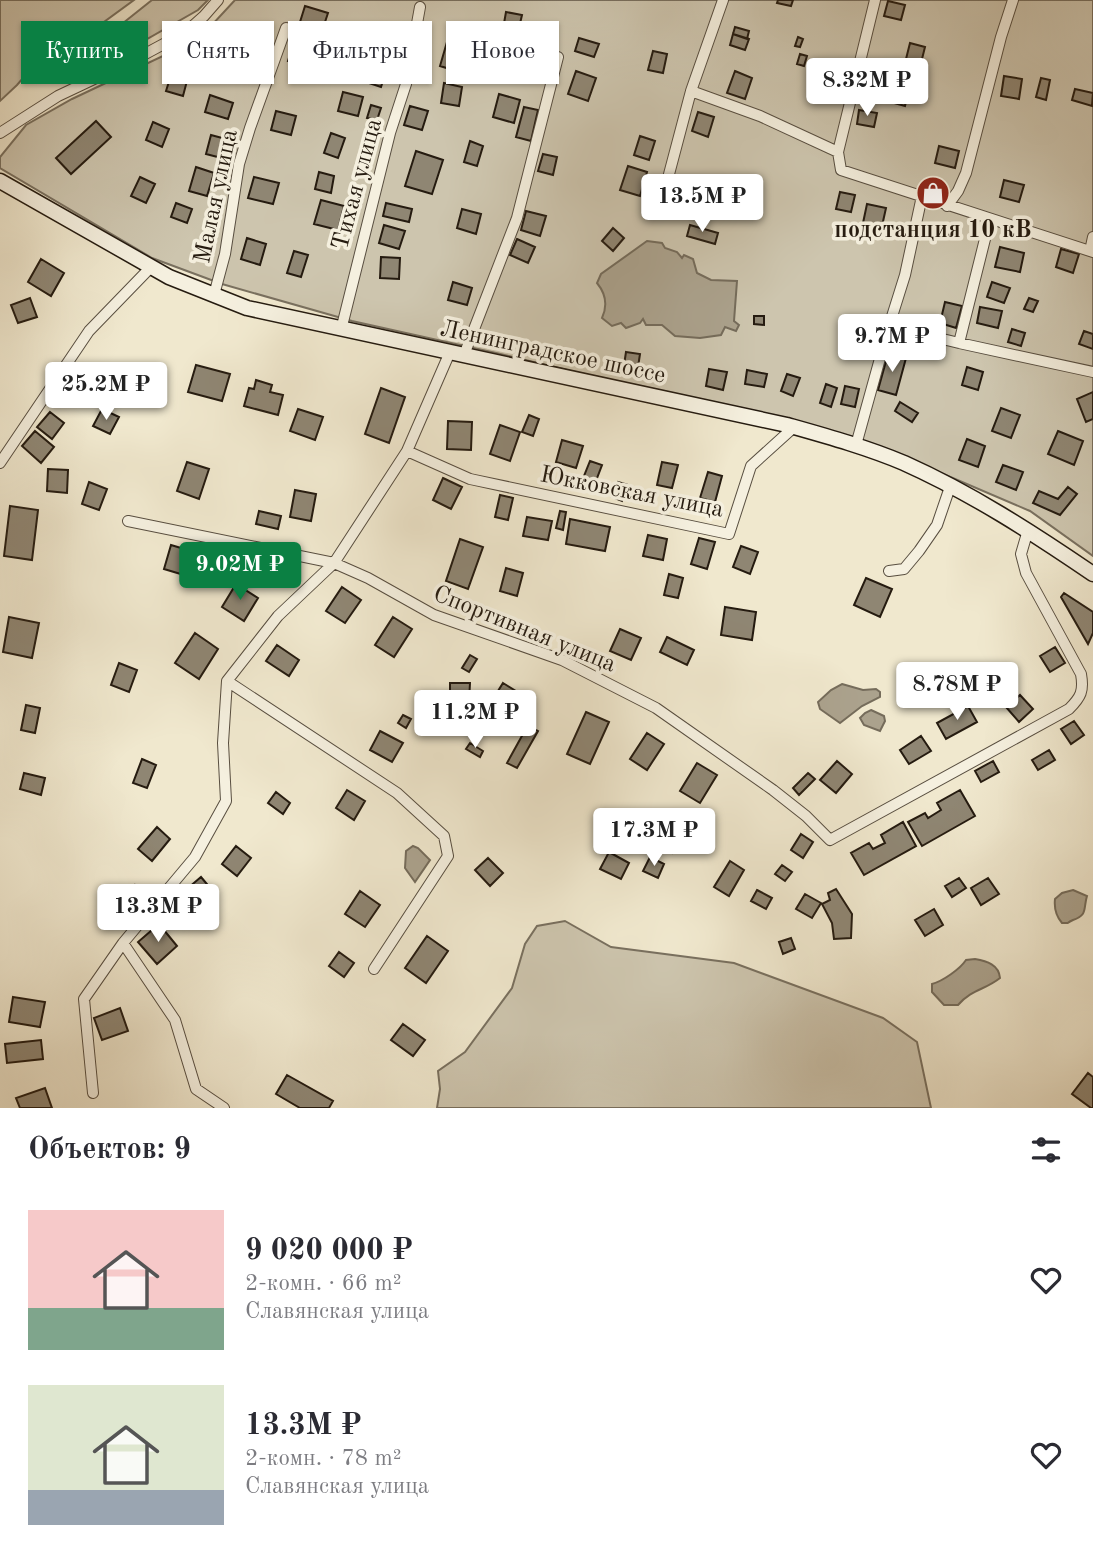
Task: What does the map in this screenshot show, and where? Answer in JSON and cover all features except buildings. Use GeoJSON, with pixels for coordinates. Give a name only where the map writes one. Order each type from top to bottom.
{"type":"FeatureCollection","features":[{"type":"Feature","properties":{"kind":"main road","name":"Ленинградское шоссе"},"geometry":{"type":"LineString","coordinates":[[0,181],[169,277],[247,308],[794,427],[856,445],[904,464],[950,487],[1028,530],[1093,574]]}},
{"type":"Feature","properties":{"kind":"street"},"geometry":{"type":"LineString","coordinates":[[0,133],[58,96],[186,32],[218,0]]}},
{"type":"Feature","properties":{"kind":"street"},"geometry":{"type":"LineString","coordinates":[[659,212],[691,91],[723,0]]}},
{"type":"Feature","properties":{"kind":"street"},"geometry":{"type":"LineString","coordinates":[[875,0],[838,152],[841,170],[1091,251],[1093,237]]}},
{"type":"Feature","properties":{"kind":"street"},"geometry":{"type":"LineString","coordinates":[[947,205],[958,191],[966,173],[1013,0]]}},
{"type":"Feature","properties":{"kind":"street","name":"Тихая улица"},"geometry":{"type":"LineString","coordinates":[[341,330],[390,133],[406,83],[420,7]]}},
{"type":"Feature","properties":{"kind":"street","name":"Малая улица"},"geometry":{"type":"LineString","coordinates":[[214,295],[225,254],[239,164],[286,28]]}},
{"type":"Feature","properties":{"kind":"street"},"geometry":{"type":"LineString","coordinates":[[93,1093],[84,999],[123,943],[195,857],[226,801],[223,743],[227,681],[278,616],[334,562],[407,451],[457,354],[517,218],[551,84]]}},
{"type":"Feature","properties":{"kind":"street"},"geometry":{"type":"LineString","coordinates":[[691,91],[760,116],[838,152]]}},
{"type":"Feature","properties":{"kind":"street"},"geometry":{"type":"LineString","coordinates":[[856,445],[905,275],[922,197]]}},
{"type":"Feature","properties":{"kind":"street"},"geometry":{"type":"LineString","coordinates":[[958,343],[990,219]]}},
{"type":"Feature","properties":{"kind":"street"},"geometry":{"type":"LineString","coordinates":[[0,463],[89,331],[151,267]]}},
{"type":"Feature","properties":{"kind":"street"},"geometry":{"type":"LineString","coordinates":[[889,326],[1093,372]]}},
{"type":"Feature","properties":{"kind":"street","name":"Юкковская улица"},"geometry":{"type":"LineString","coordinates":[[407,451],[470,479],[729,534],[751,467],[794,427]]}},
{"type":"Feature","properties":{"kind":"street"},"geometry":{"type":"LineString","coordinates":[[889,571],[904,569],[919,551],[937,525],[950,487]]}},
{"type":"Feature","properties":{"kind":"street","name":"Спортивная улица"},"geometry":{"type":"LineString","coordinates":[[128,521],[334,562],[434,615],[562,660],[656,708],[773,790],[806,816],[830,840],[1069,709],[1079,699],[1083,686],[1081,674],[1026,573],[1021,554],[1028,530]]}},
{"type":"Feature","properties":{"kind":"street"},"geometry":{"type":"LineString","coordinates":[[227,681],[397,793],[444,836],[448,856],[374,969]]}},
{"type":"Feature","properties":{"kind":"street"},"geometry":{"type":"LineString","coordinates":[[123,943],[175,1020],[195,1089],[223,1108]]}},
{"type":"Feature","properties":{"kind":"shaded area"},"geometry":{"type":"Polygon","coordinates":[[[0,0],[134,0],[105,21],[21,21],[21,80],[0,101],[0,0]]]}},
{"type":"Feature","properties":{"kind":"shaded area"},"geometry":{"type":"Polygon","coordinates":[[[152,0],[208,0],[198,10],[179,21],[162,21],[162,30],[148,38],[148,21],[126,21],[152,0]]]}},
{"type":"Feature","properties":{"kind":"shaded area"},"geometry":{"type":"Polygon","coordinates":[[[235,0],[1093,0],[1093,556],[1030,511],[871,443],[352,321],[222,284],[152,258],[0,168],[0,157],[26,125],[104,84],[148,84],[148,63],[162,56],[162,84],[274,84],[274,21],[216,21],[235,0]]]}},
{"type":"Feature","properties":{"kind":"shaded area"},"geometry":{"type":"Polygon","coordinates":[[[647,241],[662,243],[665,248],[677,252],[682,258],[684,255],[693,259],[697,273],[711,280],[737,281],[734,321],[739,325],[736,331],[725,327],[721,335],[700,338],[675,336],[662,325],[646,325],[643,319],[640,323],[626,328],[621,323],[612,326],[602,318],[605,300],[597,283],[601,274],[647,241]]]}},
{"type":"Feature","properties":{"kind":"shaded area"},"geometry":{"type":"Polygon","coordinates":[[[842,684],[863,690],[876,689],[880,692],[880,697],[862,706],[840,723],[820,709],[818,702],[842,684]]]}},
{"type":"Feature","properties":{"kind":"shaded area"},"geometry":{"type":"Polygon","coordinates":[[[871,710],[884,716],[885,721],[880,731],[864,725],[860,718],[871,710]]]}},
{"type":"Feature","properties":{"kind":"shaded area"},"geometry":{"type":"Polygon","coordinates":[[[413,846],[430,860],[415,882],[405,868],[406,851],[413,846]]]}},
{"type":"Feature","properties":{"kind":"shaded area"},"geometry":{"type":"Polygon","coordinates":[[[1073,890],[1087,896],[1084,911],[1078,918],[1062,923],[1056,912],[1055,899],[1062,893],[1073,890]]]}},
{"type":"Feature","properties":{"kind":"shaded area"},"geometry":{"type":"Polygon","coordinates":[[[565,921],[611,947],[734,963],[883,1018],[917,1042],[931,1108],[437,1108],[440,1089],[438,1071],[465,1052],[512,988],[525,944],[537,926],[565,921]]]}},
{"type":"Feature","properties":{"kind":"shaded area"},"geometry":{"type":"Polygon","coordinates":[[[975,959],[992,964],[1000,978],[968,996],[958,1005],[944,1005],[932,992],[932,984],[951,974],[966,960],[975,959]]]}},
{"type":"Feature","properties":{"kind":"place","name":"подстанция 10 кВ"},"geometry":{"type":"Point","coordinates":[933,193]}}]}
